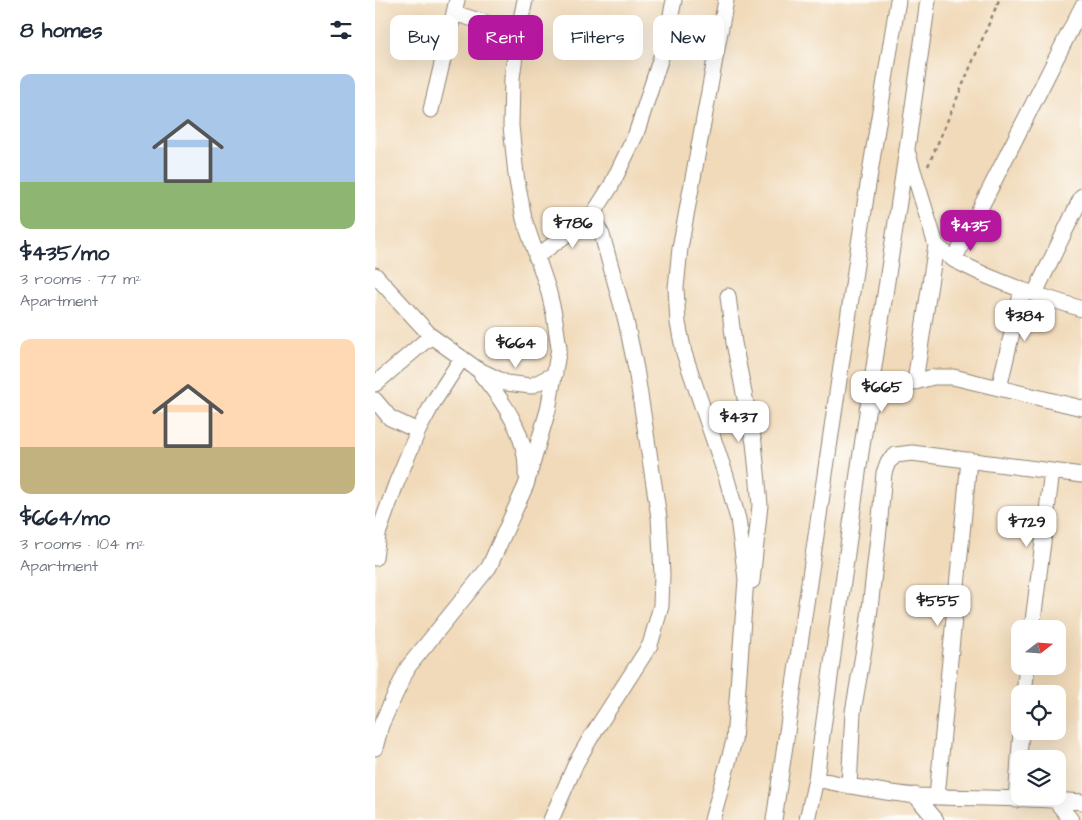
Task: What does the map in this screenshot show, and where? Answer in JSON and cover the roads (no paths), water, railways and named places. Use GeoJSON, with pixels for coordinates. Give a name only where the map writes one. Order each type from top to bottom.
{"type":"FeatureCollection","features":[{"type":"Feature","properties":{"kind":"street"},"geometry":{"type":"LineString","coordinates":[[522,15],[525,0]]}},
{"type":"Feature","properties":{"kind":"street"},"geometry":{"type":"LineString","coordinates":[[536,257],[592,216],[611,186],[637,134],[665,45],[675,0]]}},
{"type":"Feature","properties":{"kind":"street"},"geometry":{"type":"LineString","coordinates":[[712,820],[734,741],[746,579],[738,518],[726,476],[684,353],[678,323],[676,288],[682,240],[726,0]]}},
{"type":"Feature","properties":{"kind":"street"},"geometry":{"type":"LineString","coordinates":[[775,820],[866,197],[898,0]]}},
{"type":"Feature","properties":{"kind":"street"},"geometry":{"type":"LineString","coordinates":[[807,820],[816,779],[867,410],[907,148],[927,0]]}},
{"type":"Feature","properties":{"kind":"street"},"geometry":{"type":"LineString","coordinates":[[431,110],[455,6],[476,15]]}},
{"type":"Feature","properties":{"kind":"street"},"geometry":{"type":"LineString","coordinates":[[954,260],[1082,7]]}},
{"type":"Feature","properties":{"kind":"street"},"geometry":{"type":"LineString","coordinates":[[375,748],[381,725],[408,667],[489,567],[526,485],[548,410],[559,348],[548,289],[524,219],[516,176],[511,126],[514,60]]}},
{"type":"Feature","properties":{"kind":"street"},"geometry":{"type":"LineString","coordinates":[[907,148],[936,245],[915,381]]}},
{"type":"Feature","properties":{"kind":"street"},"geometry":{"type":"LineString","coordinates":[[999,388],[1029,291],[1078,213],[1082,196]]}},
{"type":"Feature","properties":{"kind":"street"},"geometry":{"type":"LineString","coordinates":[[551,820],[576,763],[650,644],[661,606],[662,574],[659,517],[636,369],[627,321],[601,235],[592,216]]}},
{"type":"Feature","properties":{"kind":"street"},"geometry":{"type":"LineString","coordinates":[[936,245],[954,260],[987,276],[1082,309]]}},
{"type":"Feature","properties":{"kind":"street"},"geometry":{"type":"LineString","coordinates":[[375,275],[431,336],[477,369],[506,383],[531,386],[555,374]]}},
{"type":"Feature","properties":{"kind":"street"},"geometry":{"type":"LineString","coordinates":[[728,296],[754,442],[760,505],[752,579],[744,596]]}},
{"type":"Feature","properties":{"kind":"street"},"geometry":{"type":"LineString","coordinates":[[375,384],[431,336]]}},
{"type":"Feature","properties":{"kind":"street"},"geometry":{"type":"LineString","coordinates":[[375,558],[378,534],[418,432],[434,401],[462,358]]}},
{"type":"Feature","properties":{"kind":"street"},"geometry":{"type":"LineString","coordinates":[[477,369],[500,396],[520,435],[527,462],[526,485]]}},
{"type":"Feature","properties":{"kind":"street"},"geometry":{"type":"LineString","coordinates":[[867,410],[886,390],[933,377],[953,376],[1082,408]]}},
{"type":"Feature","properties":{"kind":"street"},"geometry":{"type":"LineString","coordinates":[[375,400],[390,418],[418,432]]}},
{"type":"Feature","properties":{"kind":"street"},"geometry":{"type":"LineString","coordinates":[[849,786],[853,712],[868,626],[885,469],[888,462],[896,455],[912,453],[1082,475]]}},
{"type":"Feature","properties":{"kind":"street"},"geometry":{"type":"LineString","coordinates":[[937,796],[969,460]]}},
{"type":"Feature","properties":{"kind":"street"},"geometry":{"type":"LineString","coordinates":[[1033,620],[1052,471]]}},
{"type":"Feature","properties":{"kind":"street"},"geometry":{"type":"LineString","coordinates":[[375,708],[381,725]]}},
{"type":"Feature","properties":{"kind":"street"},"geometry":{"type":"LineString","coordinates":[[816,779],[849,786],[915,795],[1011,800]]}},
{"type":"Feature","properties":{"kind":"street"},"geometry":{"type":"LineString","coordinates":[[915,795],[936,820]]}},
{"type":"Feature","properties":{"kind":"street"},"geometry":{"type":"LineString","coordinates":[[1066,801],[1082,802]]}},
{"type":"Feature","properties":{"kind":"street"},"geometry":{"type":"LineString","coordinates":[[1059,805],[1071,820]]}}]}
